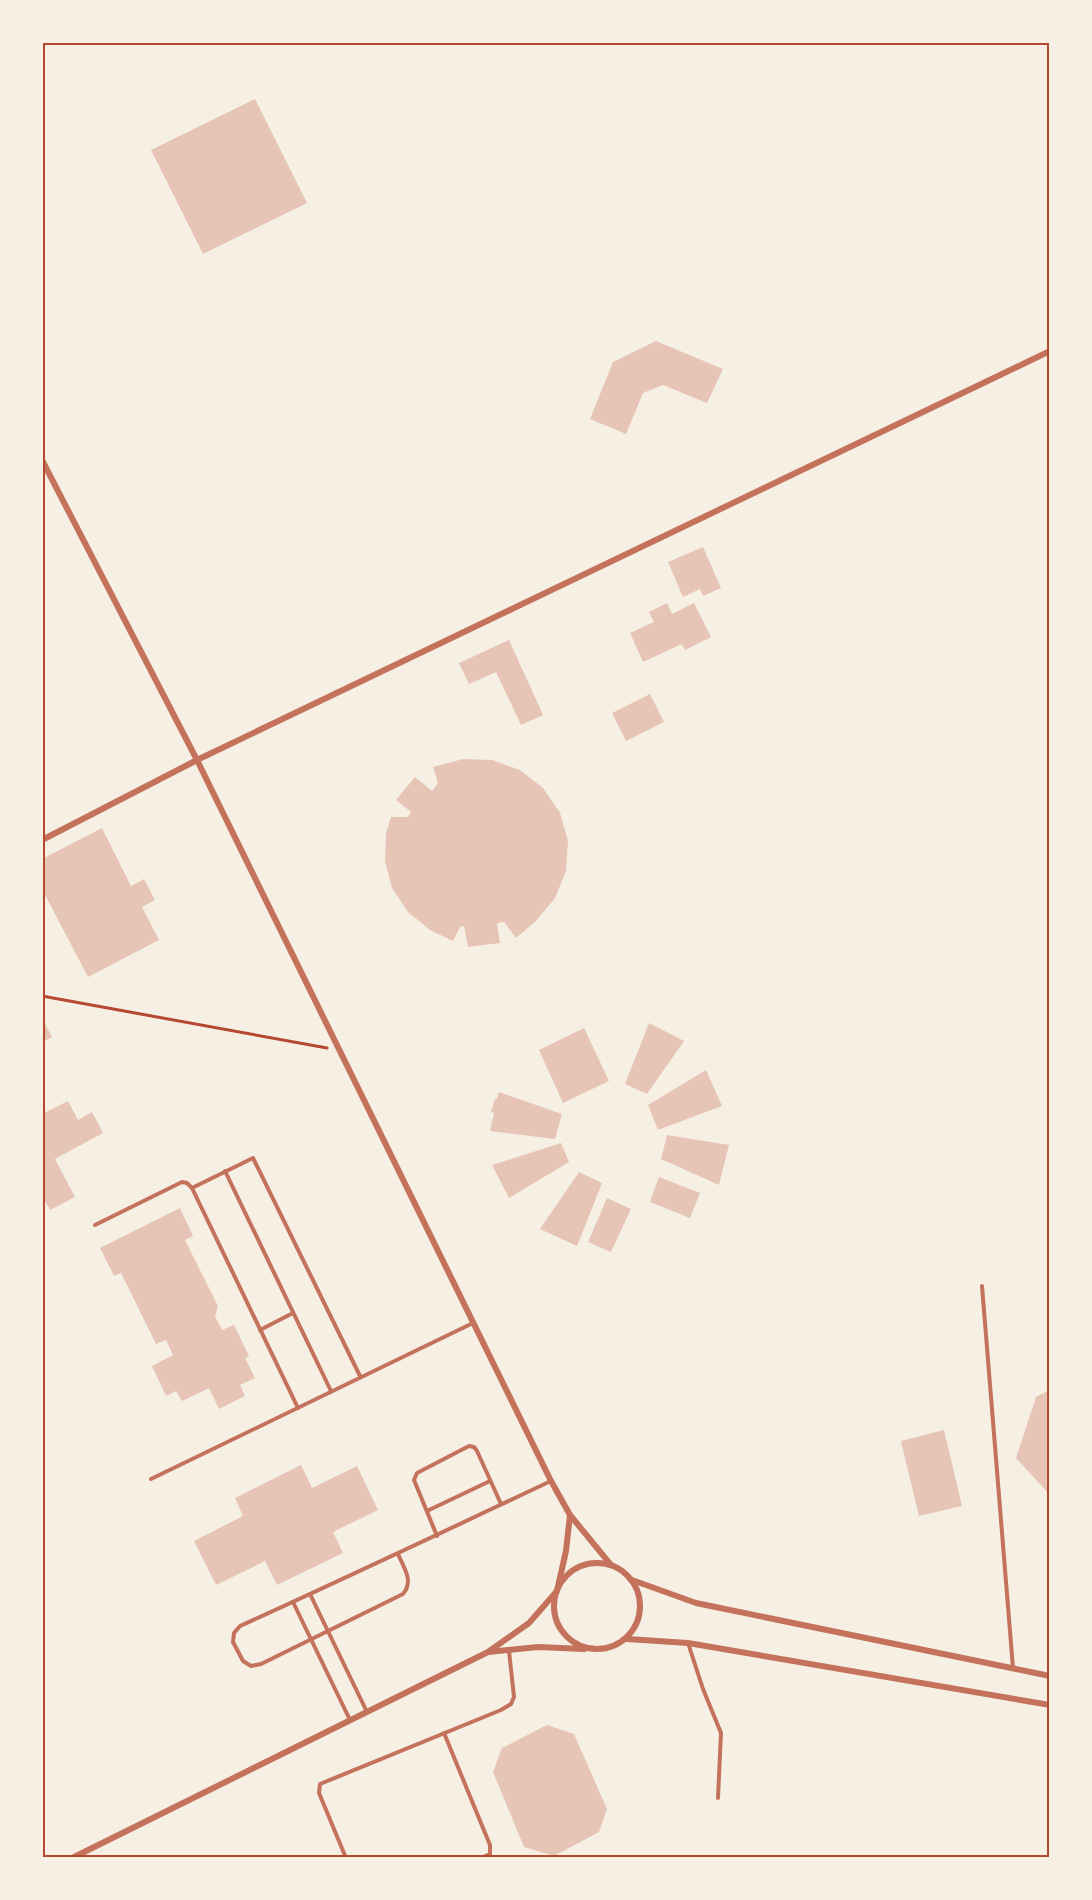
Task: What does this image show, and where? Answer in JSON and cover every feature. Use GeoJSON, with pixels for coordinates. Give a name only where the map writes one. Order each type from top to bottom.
{"type":"FeatureCollection","features":[{"type":"Feature","properties":{"kind":"street"},"geometry":{"type":"LineString","coordinates":[[42,840],[197,760],[1050,351]]}},
{"type":"Feature","properties":{"kind":"street"},"geometry":{"type":"LineString","coordinates":[[42,460],[197,760],[551,1481],[570,1515],[610,1565]]}},
{"type":"Feature","properties":{"kind":"street"},"geometry":{"type":"LineString","coordinates":[[570,1515],[566,1551],[556,1591],[554,1610],[560,1628],[568,1638],[579,1646],[591,1650]]}},
{"type":"Feature","properties":{"kind":"street"},"geometry":{"type":"LineString","coordinates":[[72,1858],[488,1652],[528,1623],[556,1591],[563,1579],[579,1567],[598,1563],[610,1565],[622,1571],[632,1580],[638,1591],[641,1604],[640,1617],[635,1629],[627,1639],[610,1648],[591,1650],[538,1647],[488,1652]]}},
{"type":"Feature","properties":{"kind":"street"},"geometry":{"type":"LineString","coordinates":[[632,1580],[696,1603],[1050,1676]]}},
{"type":"Feature","properties":{"kind":"street"},"geometry":{"type":"LineString","coordinates":[[627,1639],[688,1643],[1050,1705]]}},
{"type":"Feature","properties":{"kind":"lane"},"geometry":{"type":"LineString","coordinates":[[192,1188],[253,1158],[360,1376]]}},
{"type":"Feature","properties":{"kind":"lane"},"geometry":{"type":"LineString","coordinates":[[225,1172],[331,1391]]}},
{"type":"Feature","properties":{"kind":"lane"},"geometry":{"type":"LineString","coordinates":[[95,1225],[182,1182],[187,1183],[192,1188],[298,1408]]}},
{"type":"Feature","properties":{"kind":"lane"},"geometry":{"type":"LineString","coordinates":[[982,1286],[1013,1669]]}},
{"type":"Feature","properties":{"kind":"lane"},"geometry":{"type":"LineString","coordinates":[[260,1330],[293,1313]]}},
{"type":"Feature","properties":{"kind":"lane"},"geometry":{"type":"LineString","coordinates":[[150,1479],[473,1322]]}},
{"type":"Feature","properties":{"kind":"lane"},"geometry":{"type":"LineString","coordinates":[[437,1536],[414,1480],[415,1476],[469,1446],[474,1447],[477,1451],[501,1504]]}},
{"type":"Feature","properties":{"kind":"lane"},"geometry":{"type":"LineString","coordinates":[[427,1511],[490,1481]]}},
{"type":"Feature","properties":{"kind":"lane"},"geometry":{"type":"LineString","coordinates":[[398,1554],[410,1581],[403,1594],[261,1664],[251,1666],[243,1662],[233,1642],[234,1634],[240,1626],[551,1481]]}},
{"type":"Feature","properties":{"kind":"lane"},"geometry":{"type":"LineString","coordinates":[[310,1594],[367,1712]]}},
{"type":"Feature","properties":{"kind":"lane"},"geometry":{"type":"LineString","coordinates":[[293,1602],[350,1720]]}},
{"type":"Feature","properties":{"kind":"lane"},"geometry":{"type":"LineString","coordinates":[[688,1643],[721,1733],[718,1798]]}},
{"type":"Feature","properties":{"kind":"lane"},"geometry":{"type":"LineString","coordinates":[[346,1858],[319,1793],[320,1784],[511,1704],[514,1697],[509,1650]]}},
{"type":"Feature","properties":{"kind":"lane"},"geometry":{"type":"LineString","coordinates":[[444,1733],[490,1845],[490,1854],[472,1858]]}},
{"type":"Feature","properties":{"kind":"path"},"geometry":{"type":"LineString","coordinates":[[42,996],[340,1050]]}},
{"type":"Feature","properties":{"kind":"building"},"geometry":{"type":"Polygon","coordinates":[[[255,99],[307,203],[203,254],[151,150],[255,99]]]}},
{"type":"Feature","properties":{"kind":"building"},"geometry":{"type":"Polygon","coordinates":[[[656,341],[723,369],[707,403],[663,385],[643,393],[626,434],[590,419],[613,362],[656,341]]]}},
{"type":"Feature","properties":{"kind":"building"},"geometry":{"type":"Polygon","coordinates":[[[703,547],[721,588],[703,596],[700,589],[683,597],[668,562],[703,547]]]}},
{"type":"Feature","properties":{"kind":"building"},"geometry":{"type":"Polygon","coordinates":[[[667,603],[672,614],[694,603],[711,637],[685,650],[682,644],[643,662],[630,633],[654,622],[649,612],[667,603]]]}},
{"type":"Feature","properties":{"kind":"building"},"geometry":{"type":"Polygon","coordinates":[[[509,640],[543,715],[521,725],[496,672],[469,684],[459,663],[509,640]]]}},
{"type":"Feature","properties":{"kind":"building"},"geometry":{"type":"Polygon","coordinates":[[[650,694],[664,722],[626,741],[612,713],[650,694]]]}},
{"type":"Feature","properties":{"kind":"building"},"geometry":{"type":"Polygon","coordinates":[[[463,759],[492,760],[520,770],[543,788],[560,813],[568,841],[566,871],[555,898],[536,921],[516,938],[504,922],[497,923],[500,943],[468,947],[464,926],[460,927],[453,941],[430,930],[408,912],[392,888],[385,861],[386,833],[391,817],[408,817],[411,812],[396,800],[415,777],[432,791],[438,783],[433,767],[463,759]]]}},
{"type":"Feature","properties":{"kind":"building"},"geometry":{"type":"Polygon","coordinates":[[[102,828],[131,886],[144,879],[155,900],[142,907],[159,940],[88,977],[42,889],[42,859],[102,828]]]}},
{"type":"Feature","properties":{"kind":"building"},"geometry":{"type":"Polygon","coordinates":[[[42,1018],[52,1037],[42,1042],[42,1018]]]}},
{"type":"Feature","properties":{"kind":"building"},"geometry":{"type":"Polygon","coordinates":[[[649,1023],[684,1041],[647,1094],[625,1084],[649,1023]]]}},
{"type":"Feature","properties":{"kind":"building"},"geometry":{"type":"Polygon","coordinates":[[[584,1028],[609,1081],[563,1103],[539,1050],[584,1028]]]}},
{"type":"Feature","properties":{"kind":"building"},"geometry":{"type":"Polygon","coordinates":[[[706,1070],[722,1106],[658,1130],[648,1105],[706,1070]]]}},
{"type":"Feature","properties":{"kind":"building"},"geometry":{"type":"Polygon","coordinates":[[[499,1092],[562,1114],[555,1139],[490,1131],[494,1113],[491,1112],[499,1092]]]}},
{"type":"Feature","properties":{"kind":"building"},"geometry":{"type":"Polygon","coordinates":[[[68,1101],[78,1120],[92,1112],[103,1133],[55,1159],[75,1197],[50,1210],[42,1196],[42,1114],[68,1101]]]}},
{"type":"Feature","properties":{"kind":"building"},"geometry":{"type":"Polygon","coordinates":[[[667,1135],[729,1145],[719,1185],[661,1159],[667,1135]]]}},
{"type":"Feature","properties":{"kind":"building"},"geometry":{"type":"Polygon","coordinates":[[[561,1143],[569,1162],[509,1198],[492,1165],[561,1143]]]}},
{"type":"Feature","properties":{"kind":"building"},"geometry":{"type":"Polygon","coordinates":[[[579,1172],[602,1183],[577,1246],[540,1229],[579,1172]]]}},
{"type":"Feature","properties":{"kind":"building"},"geometry":{"type":"Polygon","coordinates":[[[659,1177],[700,1193],[690,1218],[650,1202],[659,1177]]]}},
{"type":"Feature","properties":{"kind":"building"},"geometry":{"type":"Polygon","coordinates":[[[607,1198],[631,1209],[611,1252],[588,1242],[607,1198]]]}},
{"type":"Feature","properties":{"kind":"building"},"geometry":{"type":"Polygon","coordinates":[[[180,1208],[193,1236],[185,1240],[218,1306],[215,1316],[222,1330],[234,1325],[249,1356],[245,1358],[255,1378],[240,1385],[245,1396],[219,1409],[209,1388],[182,1401],[176,1391],[166,1396],[152,1366],[173,1355],[166,1340],[156,1344],[121,1273],[114,1276],[100,1248],[180,1208]]]}},
{"type":"Feature","properties":{"kind":"building"},"geometry":{"type":"Polygon","coordinates":[[[1047,1391],[1050,1392],[1050,1495],[1016,1458],[1036,1397],[1047,1391]]]}},
{"type":"Feature","properties":{"kind":"building"},"geometry":{"type":"Polygon","coordinates":[[[944,1430],[962,1506],[919,1516],[901,1441],[944,1430]]]}},
{"type":"Feature","properties":{"kind":"building"},"geometry":{"type":"Polygon","coordinates":[[[301,1465],[312,1488],[357,1466],[378,1510],[333,1532],[343,1553],[277,1585],[265,1561],[216,1585],[194,1541],[243,1516],[235,1498],[301,1465]]]}},
{"type":"Feature","properties":{"kind":"building"},"geometry":{"type":"Polygon","coordinates":[[[547,1725],[574,1734],[607,1809],[599,1832],[554,1856],[524,1847],[493,1772],[502,1748],[547,1725]]]}}]}
